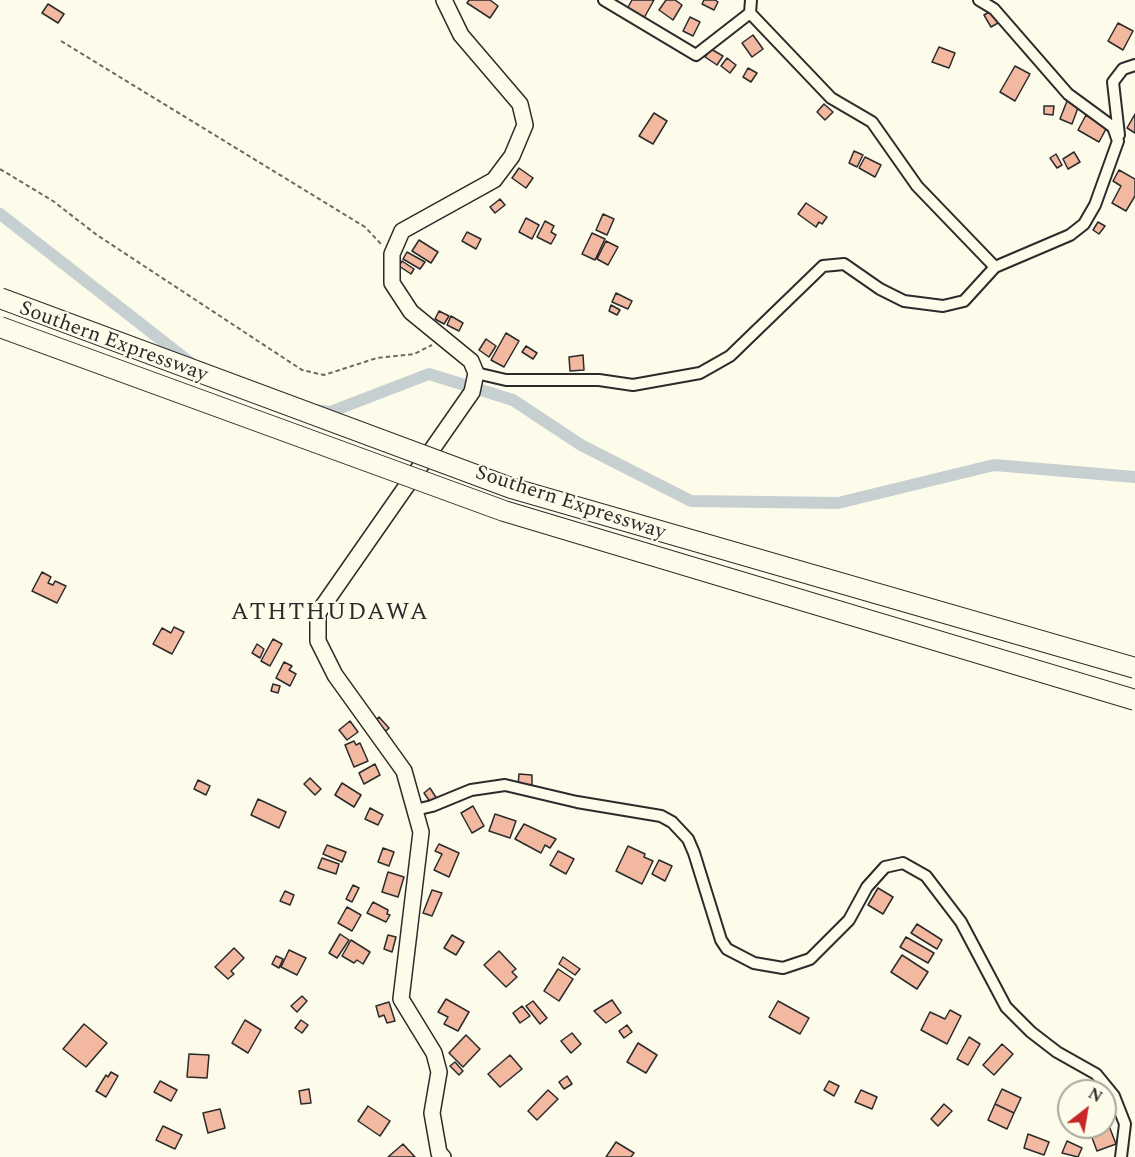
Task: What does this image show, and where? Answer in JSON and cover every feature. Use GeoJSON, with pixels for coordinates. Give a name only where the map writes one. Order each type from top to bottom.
{"type":"FeatureCollection","features":[{"type":"Feature","properties":{"kind":"highway","name":"Southern Expressway"},"geometry":{"type":"LineString","coordinates":[[0,297],[511,488],[1135,668]]}},
{"type":"Feature","properties":{"kind":"highway","name":"Southern Expressway"},"geometry":{"type":"LineString","coordinates":[[0,327],[504,511],[1135,700]]}},
{"type":"Feature","properties":{"kind":"street"},"geometry":{"type":"LineString","coordinates":[[443,1157],[439,1153],[432,1113],[439,1072],[434,1053],[401,999],[421,832],[404,771],[335,675],[318,641],[318,613],[475,381],[471,361],[411,312],[392,283],[392,254],[402,231],[494,180],[512,156],[525,125],[520,104],[460,35],[444,0]]}},
{"type":"Feature","properties":{"kind":"street"},"geometry":{"type":"LineString","coordinates":[[604,0],[696,55],[750,14]]}},
{"type":"Feature","properties":{"kind":"street"},"geometry":{"type":"LineString","coordinates":[[751,0],[750,14],[831,98],[872,122],[917,186],[995,267]]}},
{"type":"Feature","properties":{"kind":"street"},"geometry":{"type":"LineString","coordinates":[[979,0],[994,9],[1068,93],[1113,127],[1118,141]]}},
{"type":"Feature","properties":{"kind":"street"},"geometry":{"type":"LineString","coordinates":[[475,381],[599,380],[633,385],[700,373],[730,356],[823,266],[844,264],[880,289],[904,301],[943,306],[964,301],[995,267],[1070,235],[1084,224],[1095,205],[1118,141],[1120,128],[1113,82],[1123,69],[1135,65]]}},
{"type":"Feature","properties":{"kind":"street"},"geometry":{"type":"LineString","coordinates":[[415,810],[432,806],[471,790],[505,785],[577,802],[661,816],[672,822],[687,839],[694,853],[716,927],[727,949],[754,963],[783,968],[810,959],[849,920],[867,886],[885,867],[903,863],[913,867],[926,876],[961,922],[997,991],[1015,1018],[1057,1052],[1096,1074],[1114,1096],[1125,1124],[1121,1157]]}},
{"type":"Feature","properties":{"kind":"path"},"geometry":{"type":"LineString","coordinates":[[61,41],[365,227],[392,254]]}},
{"type":"Feature","properties":{"kind":"path"},"geometry":{"type":"LineString","coordinates":[[0,169],[52,201],[97,235],[302,370],[324,375],[377,358],[414,354],[445,339]]}},
{"type":"Feature","properties":{"kind":"building"},"geometry":{"type":"Polygon","coordinates":[[[469,0],[490,0],[498,6],[490,18],[467,3],[469,0]]]}},
{"type":"Feature","properties":{"kind":"building"},"geometry":{"type":"Polygon","coordinates":[[[632,0],[654,0],[644,18],[627,9],[632,0]]]}},
{"type":"Feature","properties":{"kind":"building"},"geometry":{"type":"Polygon","coordinates":[[[666,0],[675,0],[682,5],[673,20],[659,10],[666,0]]]}},
{"type":"Feature","properties":{"kind":"building"},"geometry":{"type":"Polygon","coordinates":[[[704,0],[718,2],[714,10],[702,4],[704,0]]]}},
{"type":"Feature","properties":{"kind":"building"},"geometry":{"type":"Polygon","coordinates":[[[48,4],[64,14],[58,23],[42,13],[48,4]]]}},
{"type":"Feature","properties":{"kind":"building"},"geometry":{"type":"Polygon","coordinates":[[[991,11],[998,23],[991,27],[984,15],[991,11]]]}},
{"type":"Feature","properties":{"kind":"building"},"geometry":{"type":"Polygon","coordinates":[[[690,17],[700,22],[693,36],[683,31],[690,17]]]}},
{"type":"Feature","properties":{"kind":"building"},"geometry":{"type":"Polygon","coordinates":[[[1118,23],[1133,31],[1123,50],[1108,41],[1118,23]]]}},
{"type":"Feature","properties":{"kind":"building"},"geometry":{"type":"Polygon","coordinates":[[[753,35],[763,49],[752,57],[742,43],[753,35]]]}},
{"type":"Feature","properties":{"kind":"building"},"geometry":{"type":"Polygon","coordinates":[[[939,47],[955,53],[949,68],[932,62],[939,47]]]}},
{"type":"Feature","properties":{"kind":"building"},"geometry":{"type":"Polygon","coordinates":[[[711,49],[723,56],[717,65],[705,57],[711,49]]]}},
{"type":"Feature","properties":{"kind":"building"},"geometry":{"type":"Polygon","coordinates":[[[727,58],[736,65],[730,73],[721,66],[727,58]]]}},
{"type":"Feature","properties":{"kind":"building"},"geometry":{"type":"Polygon","coordinates":[[[1015,66],[1030,74],[1015,101],[1000,92],[1015,66]]]}},
{"type":"Feature","properties":{"kind":"building"},"geometry":{"type":"Polygon","coordinates":[[[748,68],[757,73],[751,82],[743,77],[748,68]]]}},
{"type":"Feature","properties":{"kind":"building"},"geometry":{"type":"Polygon","coordinates":[[[1067,101],[1079,105],[1072,124],[1060,119],[1067,101]]]}},
{"type":"Feature","properties":{"kind":"building"},"geometry":{"type":"Polygon","coordinates":[[[824,104],[833,112],[825,120],[817,112],[824,104]]]}},
{"type":"Feature","properties":{"kind":"building"},"geometry":{"type":"Polygon","coordinates":[[[1044,106],[1054,106],[1053,115],[1044,114],[1044,106]]]}},
{"type":"Feature","properties":{"kind":"building"},"geometry":{"type":"Polygon","coordinates":[[[654,113],[667,121],[653,144],[639,136],[654,113]]]}},
{"type":"Feature","properties":{"kind":"building"},"geometry":{"type":"Polygon","coordinates":[[[1135,114],[1135,133],[1127,128],[1135,114]]]}},
{"type":"Feature","properties":{"kind":"building"},"geometry":{"type":"Polygon","coordinates":[[[1086,115],[1107,127],[1099,142],[1078,130],[1086,115]]]}},
{"type":"Feature","properties":{"kind":"building"},"geometry":{"type":"Polygon","coordinates":[[[854,151],[863,155],[857,167],[849,163],[854,151]]]}},
{"type":"Feature","properties":{"kind":"building"},"geometry":{"type":"Polygon","coordinates":[[[1074,152],[1080,162],[1068,169],[1063,159],[1074,152]]]}},
{"type":"Feature","properties":{"kind":"building"},"geometry":{"type":"Polygon","coordinates":[[[1056,154],[1062,165],[1057,168],[1050,158],[1056,154]]]}},
{"type":"Feature","properties":{"kind":"building"},"geometry":{"type":"Polygon","coordinates":[[[865,157],[881,165],[875,177],[859,168],[865,157]]]}},
{"type":"Feature","properties":{"kind":"building"},"geometry":{"type":"Polygon","coordinates":[[[519,168],[533,178],[526,188],[512,178],[519,168]]]}},
{"type":"Feature","properties":{"kind":"building"},"geometry":{"type":"Polygon","coordinates":[[[1119,170],[1135,179],[1135,196],[1126,211],[1112,203],[1121,186],[1113,181],[1119,170]]]}},
{"type":"Feature","properties":{"kind":"building"},"geometry":{"type":"Polygon","coordinates":[[[500,199],[505,205],[495,213],[490,207],[500,199]]]}},
{"type":"Feature","properties":{"kind":"building"},"geometry":{"type":"Polygon","coordinates":[[[806,203],[827,217],[822,224],[819,222],[816,227],[798,214],[806,203]]]}},
{"type":"Feature","properties":{"kind":"building"},"geometry":{"type":"Polygon","coordinates":[[[603,214],[614,219],[607,235],[596,230],[603,214]]]}},
{"type":"Feature","properties":{"kind":"building"},"geometry":{"type":"Polygon","coordinates":[[[526,218],[539,225],[532,239],[519,232],[526,218]]]}},
{"type":"Feature","properties":{"kind":"building"},"geometry":{"type":"Polygon","coordinates":[[[545,221],[554,226],[551,232],[556,235],[551,244],[537,237],[545,221]]]}},
{"type":"Feature","properties":{"kind":"building"},"geometry":{"type":"Polygon","coordinates":[[[1098,222],[1105,226],[1099,234],[1093,230],[1098,222]]]}},
{"type":"Feature","properties":{"kind":"building"},"geometry":{"type":"Polygon","coordinates":[[[467,232],[481,239],[476,249],[462,241],[467,232]]]}},
{"type":"Feature","properties":{"kind":"building"},"geometry":{"type":"Polygon","coordinates":[[[592,233],[605,239],[595,260],[582,254],[592,233]]]}},
{"type":"Feature","properties":{"kind":"building"},"geometry":{"type":"Polygon","coordinates":[[[419,240],[438,252],[431,263],[412,251],[419,240]]]}},
{"type":"Feature","properties":{"kind":"building"},"geometry":{"type":"Polygon","coordinates":[[[606,241],[618,247],[608,265],[597,259],[606,241]]]}},
{"type":"Feature","properties":{"kind":"building"},"geometry":{"type":"Polygon","coordinates":[[[407,252],[425,262],[420,269],[403,259],[407,252]]]}},
{"type":"Feature","properties":{"kind":"building"},"geometry":{"type":"Polygon","coordinates":[[[402,261],[414,269],[411,274],[399,266],[402,261]]]}},
{"type":"Feature","properties":{"kind":"building"},"geometry":{"type":"Polygon","coordinates":[[[616,293],[632,301],[628,309],[612,302],[616,293]]]}},
{"type":"Feature","properties":{"kind":"building"},"geometry":{"type":"Polygon","coordinates":[[[611,305],[620,310],[617,315],[609,311],[611,305]]]}},
{"type":"Feature","properties":{"kind":"building"},"geometry":{"type":"Polygon","coordinates":[[[439,311],[449,316],[444,324],[435,319],[439,311]]]}},
{"type":"Feature","properties":{"kind":"building"},"geometry":{"type":"Polygon","coordinates":[[[451,316],[463,323],[459,331],[447,325],[451,316]]]}},
{"type":"Feature","properties":{"kind":"building"},"geometry":{"type":"Polygon","coordinates":[[[506,333],[519,341],[504,367],[491,360],[506,333]]]}},
{"type":"Feature","properties":{"kind":"building"},"geometry":{"type":"Polygon","coordinates":[[[486,339],[496,346],[489,357],[479,350],[486,339]]]}},
{"type":"Feature","properties":{"kind":"building"},"geometry":{"type":"Polygon","coordinates":[[[526,346],[537,353],[533,359],[522,352],[526,346]]]}},
{"type":"Feature","properties":{"kind":"building"},"geometry":{"type":"Polygon","coordinates":[[[583,355],[584,370],[570,371],[569,357],[583,355]]]}},
{"type":"Feature","properties":{"kind":"building"},"geometry":{"type":"Polygon","coordinates":[[[42,572],[51,577],[48,583],[53,585],[55,581],[66,586],[57,603],[32,591],[42,572]]]}},
{"type":"Feature","properties":{"kind":"building"},"geometry":{"type":"Polygon","coordinates":[[[174,627],[184,632],[172,654],[153,644],[162,628],[171,633],[174,627]]]}},
{"type":"Feature","properties":{"kind":"building"},"geometry":{"type":"Polygon","coordinates":[[[273,639],[282,644],[270,666],[261,661],[273,639]]]}},
{"type":"Feature","properties":{"kind":"building"},"geometry":{"type":"Polygon","coordinates":[[[257,644],[264,649],[260,658],[252,653],[257,644]]]}},
{"type":"Feature","properties":{"kind":"building"},"geometry":{"type":"Polygon","coordinates":[[[284,662],[292,666],[289,670],[296,674],[290,686],[276,678],[284,662]]]}},
{"type":"Feature","properties":{"kind":"building"},"geometry":{"type":"Polygon","coordinates":[[[273,684],[280,686],[278,693],[271,691],[273,684]]]}},
{"type":"Feature","properties":{"kind":"building"},"geometry":{"type":"Polygon","coordinates":[[[379,717],[389,728],[385,732],[375,721],[379,717]]]}},
{"type":"Feature","properties":{"kind":"building"},"geometry":{"type":"Polygon","coordinates":[[[350,721],[358,732],[347,740],[339,730],[350,721]]]}},
{"type":"Feature","properties":{"kind":"building"},"geometry":{"type":"Polygon","coordinates":[[[354,741],[356,745],[360,743],[368,761],[354,767],[345,745],[354,741]]]}},
{"type":"Feature","properties":{"kind":"building"},"geometry":{"type":"Polygon","coordinates":[[[375,764],[380,775],[364,784],[359,773],[375,764]]]}},
{"type":"Feature","properties":{"kind":"building"},"geometry":{"type":"Polygon","coordinates":[[[519,774],[532,775],[532,786],[518,785],[519,774]]]}},
{"type":"Feature","properties":{"kind":"building"},"geometry":{"type":"Polygon","coordinates":[[[310,778],[321,789],[315,795],[304,784],[310,778]]]}},
{"type":"Feature","properties":{"kind":"building"},"geometry":{"type":"Polygon","coordinates":[[[198,780],[210,786],[206,795],[194,789],[198,780]]]}},
{"type":"Feature","properties":{"kind":"building"},"geometry":{"type":"Polygon","coordinates":[[[342,783],[361,795],[354,807],[335,795],[342,783]]]}},
{"type":"Feature","properties":{"kind":"building"},"geometry":{"type":"Polygon","coordinates":[[[430,788],[437,799],[431,803],[424,793],[430,788]]]}},
{"type":"Feature","properties":{"kind":"building"},"geometry":{"type":"Polygon","coordinates":[[[258,799],[286,812],[279,828],[251,815],[258,799]]]}},
{"type":"Feature","properties":{"kind":"building"},"geometry":{"type":"Polygon","coordinates":[[[473,806],[484,826],[472,833],[461,813],[473,806]]]}},
{"type":"Feature","properties":{"kind":"building"},"geometry":{"type":"Polygon","coordinates":[[[370,808],[383,815],[378,825],[365,819],[370,808]]]}},
{"type":"Feature","properties":{"kind":"building"},"geometry":{"type":"Polygon","coordinates":[[[495,814],[516,821],[510,838],[489,831],[495,814]]]}},
{"type":"Feature","properties":{"kind":"building"},"geometry":{"type":"Polygon","coordinates":[[[524,824],[556,839],[550,848],[545,845],[541,853],[515,839],[524,824]]]}},
{"type":"Feature","properties":{"kind":"building"},"geometry":{"type":"Polygon","coordinates":[[[439,844],[459,853],[449,877],[434,870],[442,854],[435,851],[439,844]]]}},
{"type":"Feature","properties":{"kind":"building"},"geometry":{"type":"Polygon","coordinates":[[[327,845],[346,852],[342,862],[323,854],[327,845]]]}},
{"type":"Feature","properties":{"kind":"building"},"geometry":{"type":"Polygon","coordinates":[[[628,846],[645,854],[644,857],[653,861],[642,884],[616,871],[628,846]]]}},
{"type":"Feature","properties":{"kind":"building"},"geometry":{"type":"Polygon","coordinates":[[[383,848],[394,852],[389,866],[378,862],[383,848]]]}},
{"type":"Feature","properties":{"kind":"building"},"geometry":{"type":"Polygon","coordinates":[[[558,851],[574,859],[566,874],[550,865],[558,851]]]}},
{"type":"Feature","properties":{"kind":"building"},"geometry":{"type":"Polygon","coordinates":[[[322,858],[339,864],[336,874],[318,868],[322,858]]]}},
{"type":"Feature","properties":{"kind":"building"},"geometry":{"type":"Polygon","coordinates":[[[659,860],[672,866],[665,881],[652,874],[659,860]]]}},
{"type":"Feature","properties":{"kind":"building"},"geometry":{"type":"Polygon","coordinates":[[[388,872],[404,877],[398,897],[382,892],[388,872]]]}},
{"type":"Feature","properties":{"kind":"building"},"geometry":{"type":"Polygon","coordinates":[[[353,885],[359,888],[352,902],[346,899],[353,885]]]}},
{"type":"Feature","properties":{"kind":"building"},"geometry":{"type":"Polygon","coordinates":[[[878,888],[893,897],[883,914],[868,905],[878,888]]]}},
{"type":"Feature","properties":{"kind":"building"},"geometry":{"type":"Polygon","coordinates":[[[432,890],[442,893],[432,916],[423,913],[432,890]]]}},
{"type":"Feature","properties":{"kind":"building"},"geometry":{"type":"Polygon","coordinates":[[[285,891],[294,895],[290,905],[280,901],[285,891]]]}},
{"type":"Feature","properties":{"kind":"building"},"geometry":{"type":"Polygon","coordinates":[[[373,902],[388,910],[387,914],[390,915],[386,922],[367,913],[373,902]]]}},
{"type":"Feature","properties":{"kind":"building"},"geometry":{"type":"Polygon","coordinates":[[[347,907],[361,915],[352,931],[338,923],[347,907]]]}},
{"type":"Feature","properties":{"kind":"building"},"geometry":{"type":"Polygon","coordinates":[[[917,924],[942,940],[937,949],[911,933],[917,924]]]}},
{"type":"Feature","properties":{"kind":"building"},"geometry":{"type":"Polygon","coordinates":[[[340,934],[349,940],[337,958],[329,953],[340,934]]]}},
{"type":"Feature","properties":{"kind":"building"},"geometry":{"type":"Polygon","coordinates":[[[388,935],[396,937],[392,952],[384,949],[388,935]]]}},
{"type":"Feature","properties":{"kind":"building"},"geometry":{"type":"Polygon","coordinates":[[[452,935],[464,942],[456,955],[444,948],[452,935]]]}},
{"type":"Feature","properties":{"kind":"building"},"geometry":{"type":"Polygon","coordinates":[[[906,937],[934,953],[928,963],[900,947],[906,937]]]}},
{"type":"Feature","properties":{"kind":"building"},"geometry":{"type":"Polygon","coordinates":[[[351,940],[370,952],[363,964],[357,960],[354,963],[342,956],[351,940]]]}},
{"type":"Feature","properties":{"kind":"building"},"geometry":{"type":"Polygon","coordinates":[[[234,948],[244,958],[231,971],[234,974],[228,979],[215,967],[234,948]]]}},
{"type":"Feature","properties":{"kind":"building"},"geometry":{"type":"Polygon","coordinates":[[[289,950],[306,958],[297,975],[281,967],[289,950]]]}},
{"type":"Feature","properties":{"kind":"building"},"geometry":{"type":"Polygon","coordinates":[[[499,951],[516,969],[512,972],[517,977],[506,987],[484,965],[499,951]]]}},
{"type":"Feature","properties":{"kind":"building"},"geometry":{"type":"Polygon","coordinates":[[[902,955],[928,972],[917,989],[891,972],[902,955]]]}},
{"type":"Feature","properties":{"kind":"building"},"geometry":{"type":"Polygon","coordinates":[[[276,956],[283,959],[279,968],[272,964],[276,956]]]}},
{"type":"Feature","properties":{"kind":"building"},"geometry":{"type":"Polygon","coordinates":[[[563,957],[580,969],[575,975],[559,964],[563,957]]]}},
{"type":"Feature","properties":{"kind":"building"},"geometry":{"type":"Polygon","coordinates":[[[558,969],[573,979],[559,1001],[544,991],[558,969]]]}},
{"type":"Feature","properties":{"kind":"building"},"geometry":{"type":"Polygon","coordinates":[[[302,996],[307,1001],[297,1012],[291,1006],[302,996]]]}},
{"type":"Feature","properties":{"kind":"building"},"geometry":{"type":"Polygon","coordinates":[[[446,999],[469,1012],[458,1031],[444,1024],[448,1017],[438,1012],[446,999]]]}},
{"type":"Feature","properties":{"kind":"building"},"geometry":{"type":"Polygon","coordinates":[[[612,1000],[621,1013],[606,1023],[594,1011],[612,1000]]]}},
{"type":"Feature","properties":{"kind":"building"},"geometry":{"type":"Polygon","coordinates":[[[533,1001],[547,1018],[540,1024],[526,1006],[533,1001]]]}},
{"type":"Feature","properties":{"kind":"building"},"geometry":{"type":"Polygon","coordinates":[[[778,1001],[809,1018],[800,1034],[769,1017],[778,1001]]]}},
{"type":"Feature","properties":{"kind":"building"},"geometry":{"type":"Polygon","coordinates":[[[389,1002],[395,1021],[387,1023],[384,1015],[379,1017],[376,1006],[389,1002]]]}},
{"type":"Feature","properties":{"kind":"building"},"geometry":{"type":"Polygon","coordinates":[[[522,1006],[530,1016],[520,1023],[513,1013],[522,1006]]]}},
{"type":"Feature","properties":{"kind":"building"},"geometry":{"type":"Polygon","coordinates":[[[950,1010],[961,1016],[947,1044],[921,1030],[930,1012],[945,1019],[950,1010]]]}},
{"type":"Feature","properties":{"kind":"building"},"geometry":{"type":"Polygon","coordinates":[[[245,1020],[261,1030],[248,1053],[232,1043],[245,1020]]]}},
{"type":"Feature","properties":{"kind":"building"},"geometry":{"type":"Polygon","coordinates":[[[301,1020],[308,1025],[302,1033],[295,1028],[301,1020]]]}},
{"type":"Feature","properties":{"kind":"building"},"geometry":{"type":"Polygon","coordinates":[[[84,1024],[107,1043],[86,1067],[63,1049],[84,1024]]]}},
{"type":"Feature","properties":{"kind":"building"},"geometry":{"type":"Polygon","coordinates":[[[627,1025],[632,1032],[624,1038],[619,1031],[627,1025]]]}},
{"type":"Feature","properties":{"kind":"building"},"geometry":{"type":"Polygon","coordinates":[[[572,1033],[581,1044],[571,1053],[561,1041],[572,1033]]]}},
{"type":"Feature","properties":{"kind":"building"},"geometry":{"type":"Polygon","coordinates":[[[466,1035],[480,1049],[463,1067],[449,1053],[466,1035]]]}},
{"type":"Feature","properties":{"kind":"building"},"geometry":{"type":"Polygon","coordinates":[[[969,1037],[980,1044],[968,1065],[957,1059],[969,1037]]]}},
{"type":"Feature","properties":{"kind":"building"},"geometry":{"type":"Polygon","coordinates":[[[638,1043],[657,1055],[646,1073],[627,1062],[638,1043]]]}},
{"type":"Feature","properties":{"kind":"building"},"geometry":{"type":"Polygon","coordinates":[[[1002,1044],[1013,1054],[994,1075],[983,1065],[1002,1044]]]}},
{"type":"Feature","properties":{"kind":"building"},"geometry":{"type":"Polygon","coordinates":[[[189,1054],[209,1055],[207,1078],[187,1077],[189,1054]]]}},
{"type":"Feature","properties":{"kind":"building"},"geometry":{"type":"Polygon","coordinates":[[[510,1055],[522,1069],[500,1087],[488,1074],[510,1055]]]}},
{"type":"Feature","properties":{"kind":"building"},"geometry":{"type":"Polygon","coordinates":[[[455,1062],[463,1071],[459,1075],[450,1066],[455,1062]]]}},
{"type":"Feature","properties":{"kind":"building"},"geometry":{"type":"Polygon","coordinates":[[[111,1072],[118,1076],[106,1097],[96,1091],[106,1075],[108,1077],[111,1072]]]}},
{"type":"Feature","properties":{"kind":"building"},"geometry":{"type":"Polygon","coordinates":[[[567,1076],[572,1084],[564,1089],[559,1082],[567,1076]]]}},
{"type":"Feature","properties":{"kind":"building"},"geometry":{"type":"Polygon","coordinates":[[[160,1081],[177,1090],[171,1101],[154,1092],[160,1081]]]}},
{"type":"Feature","properties":{"kind":"building"},"geometry":{"type":"Polygon","coordinates":[[[829,1081],[839,1086],[834,1096],[824,1090],[829,1081]]]}},
{"type":"Feature","properties":{"kind":"building"},"geometry":{"type":"Polygon","coordinates":[[[309,1089],[311,1103],[301,1104],[299,1091],[309,1089]]]}},
{"type":"Feature","properties":{"kind":"building"},"geometry":{"type":"Polygon","coordinates":[[[1002,1089],[1021,1098],[1014,1113],[995,1104],[1002,1089]]]}},
{"type":"Feature","properties":{"kind":"building"},"geometry":{"type":"Polygon","coordinates":[[[548,1090],[558,1099],[537,1120],[528,1111],[548,1090]]]}},
{"type":"Feature","properties":{"kind":"building"},"geometry":{"type":"Polygon","coordinates":[[[861,1090],[877,1097],[872,1109],[855,1102],[861,1090]]]}},
{"type":"Feature","properties":{"kind":"building"},"geometry":{"type":"Polygon","coordinates":[[[944,1104],[952,1111],[938,1126],[931,1119],[944,1104]]]}},
{"type":"Feature","properties":{"kind":"building"},"geometry":{"type":"Polygon","coordinates":[[[995,1104],[1014,1113],[1007,1129],[988,1120],[995,1104]]]}},
{"type":"Feature","properties":{"kind":"building"},"geometry":{"type":"Polygon","coordinates":[[[368,1106],[390,1121],[380,1136],[358,1121],[368,1106]]]}},
{"type":"Feature","properties":{"kind":"building"},"geometry":{"type":"Polygon","coordinates":[[[220,1109],[225,1128],[208,1133],[203,1113],[220,1109]]]}},
{"type":"Feature","properties":{"kind":"building"},"geometry":{"type":"Polygon","coordinates":[[[163,1126],[182,1135],[175,1149],[156,1140],[163,1126]]]}},
{"type":"Feature","properties":{"kind":"building"},"geometry":{"type":"Polygon","coordinates":[[[1028,1134],[1049,1142],[1044,1155],[1024,1148],[1028,1134]]]}},
{"type":"Feature","properties":{"kind":"building"},"geometry":{"type":"Polygon","coordinates":[[[1092,1139],[1114,1139],[1116,1144],[1097,1151],[1092,1139]]]}},
{"type":"Feature","properties":{"kind":"building"},"geometry":{"type":"Polygon","coordinates":[[[1067,1141],[1082,1148],[1078,1157],[1062,1153],[1067,1141]]]}},
{"type":"Feature","properties":{"kind":"building"},"geometry":{"type":"Polygon","coordinates":[[[616,1142],[634,1153],[631,1157],[606,1157],[616,1142]]]}},
{"type":"Feature","properties":{"kind":"building"},"geometry":{"type":"Polygon","coordinates":[[[403,1144],[415,1157],[388,1157],[403,1144]]]}},
{"type":"Feature","properties":{"kind":"waterway"},"geometry":{"type":"LineString","coordinates":[[0,214],[192,364]]}},
{"type":"Feature","properties":{"kind":"waterway"},"geometry":{"type":"LineString","coordinates":[[315,410],[330,412],[429,374],[513,400],[581,445],[691,501],[838,503],[994,465],[1135,477]]}},
{"type":"Feature","properties":{"kind":"district","name":"ATHTHUDAWA"},"geometry":{"type":"Point","coordinates":[330,614]}}]}
